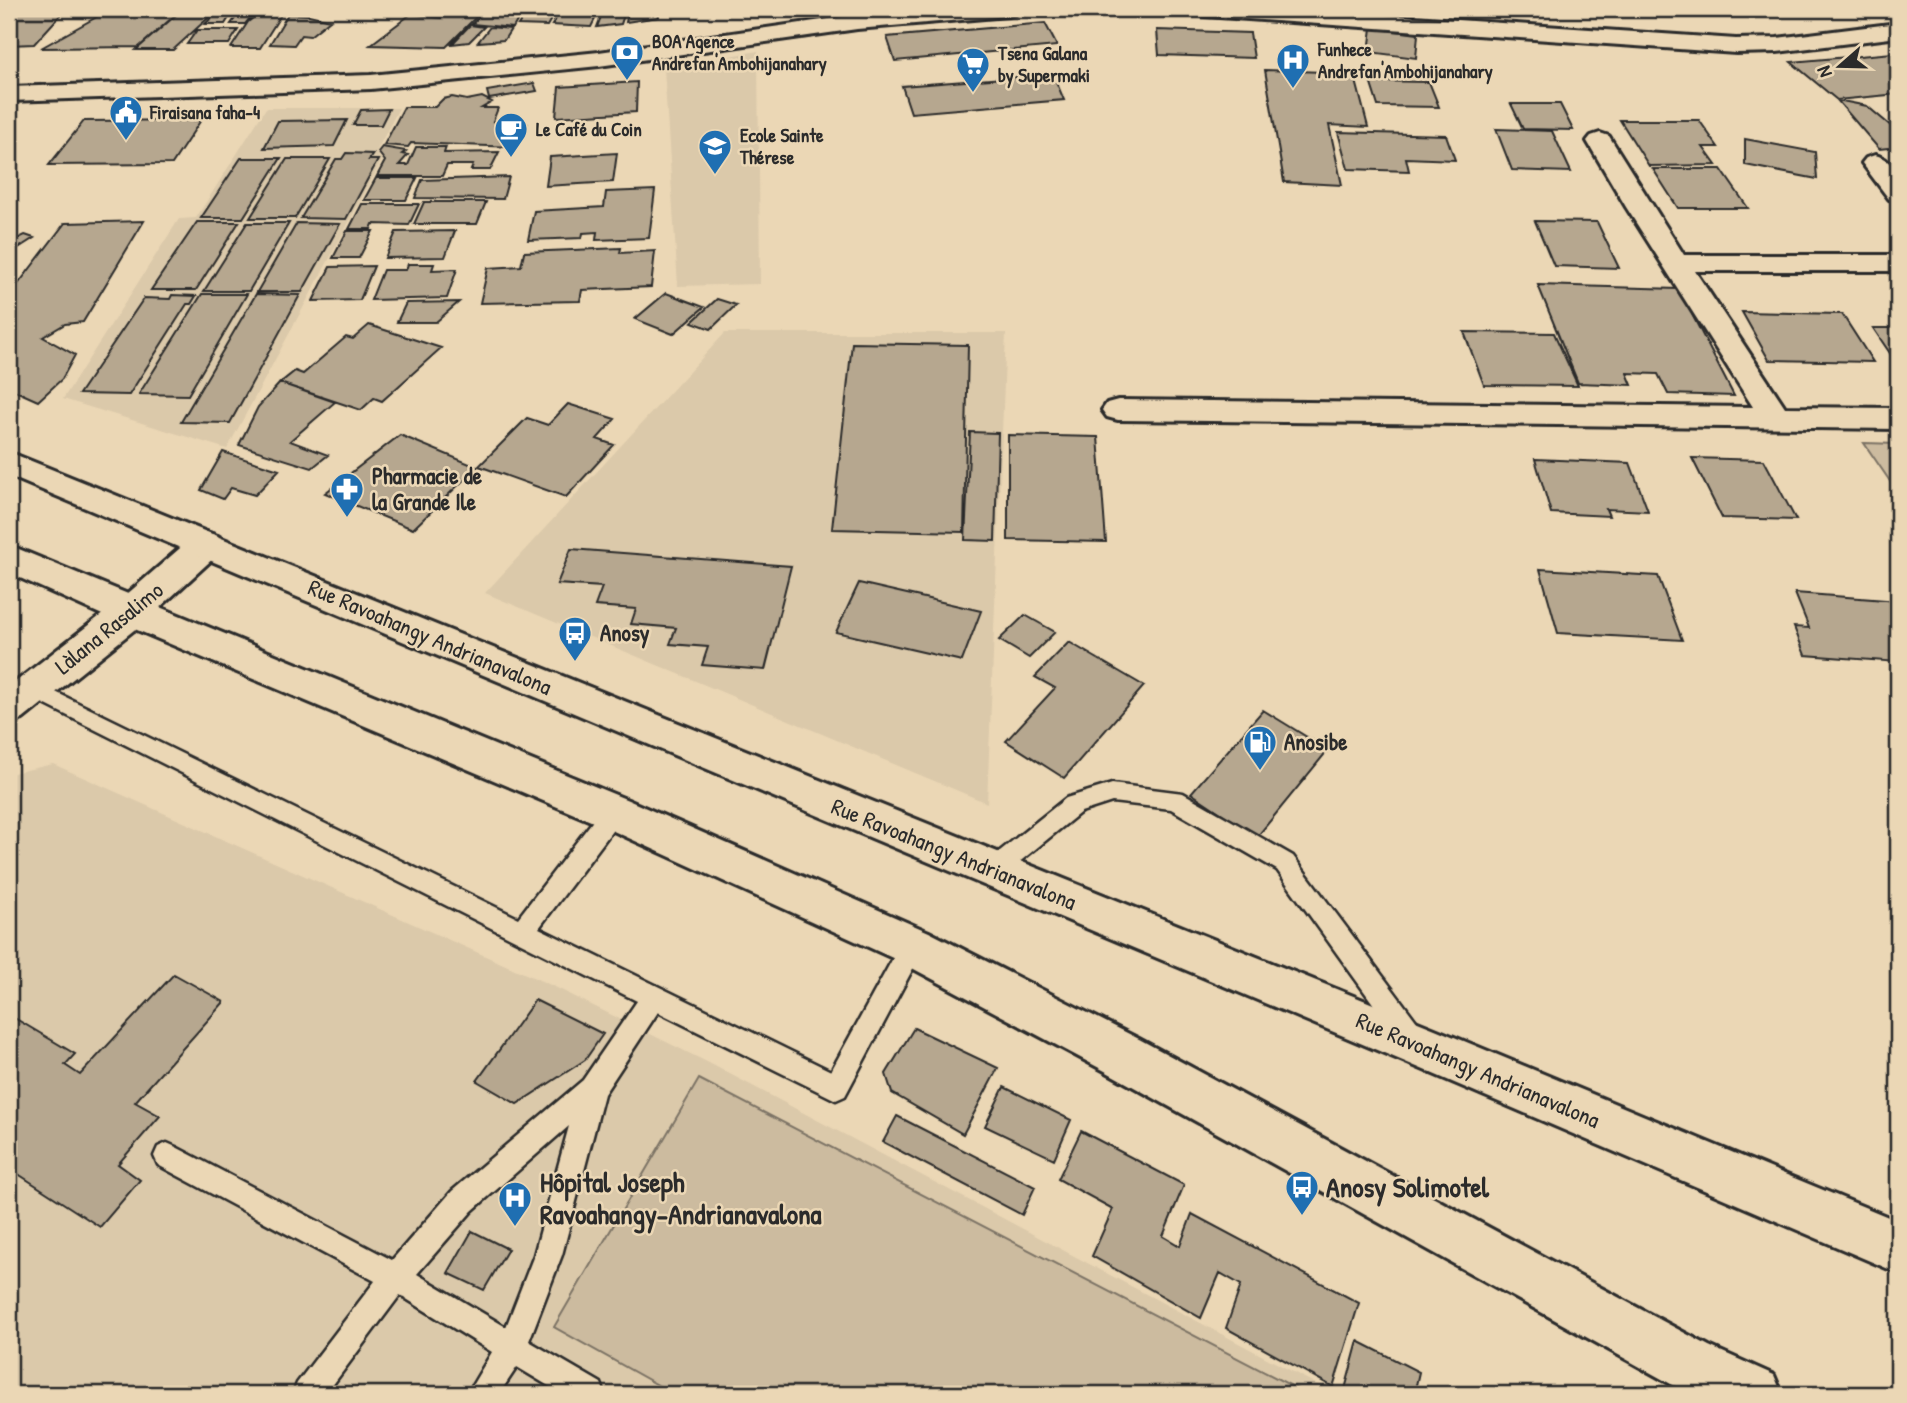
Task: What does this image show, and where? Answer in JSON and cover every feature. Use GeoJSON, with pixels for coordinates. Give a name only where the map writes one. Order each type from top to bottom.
{"type":"FeatureCollection","features":[{"type":"Feature","properties":{"kind":"main road"},"geometry":{"type":"LineString","coordinates":[[198,65],[374,64],[499,51],[816,9]]}},
{"type":"Feature","properties":{"kind":"main road"},"geometry":{"type":"LineString","coordinates":[[9,94],[371,82],[599,58],[857,22],[1008,9]]}},
{"type":"Feature","properties":{"kind":"main road"},"geometry":{"type":"LineString","coordinates":[[1205,9],[1736,46],[1777,45],[1898,30]]}},
{"type":"Feature","properties":{"kind":"main road"},"geometry":{"type":"LineString","coordinates":[[1474,9],[1756,29],[1781,29],[1898,15]]}},
{"type":"Feature","properties":{"kind":"main road"},"geometry":{"type":"LineString","coordinates":[[1600,141],[1775,417]]}},
{"type":"Feature","properties":{"kind":"main road"},"geometry":{"type":"LineString","coordinates":[[1875,163],[1898,193]]}},
{"type":"Feature","properties":{"kind":"main road"},"geometry":{"type":"LineString","coordinates":[[1675,263],[1898,263]]}},
{"type":"Feature","properties":{"kind":"main road"},"geometry":{"type":"LineString","coordinates":[[1118,410],[1898,419]]}},
{"type":"Feature","properties":{"kind":"main road","name":"Rue Ravoahangy Andrianavalona"},"geometry":{"type":"LineString","coordinates":[[9,463],[1419,1045],[1898,1247]]}},
{"type":"Feature","properties":{"kind":"main road","name":"Làlana Rasalimo"},"geometry":{"type":"LineString","coordinates":[[21,699],[131,612],[206,545]]}},
{"type":"Feature","properties":{"kind":"main road"},"geometry":{"type":"LineString","coordinates":[[9,558],[131,612],[613,812],[913,946],[1122,1055],[1690,1365],[1755,1394]]}},
{"type":"Feature","properties":{"kind":"lane"},"geometry":{"type":"LineString","coordinates":[[21,699],[523,930],[836,1087],[913,946]]}},
{"type":"Feature","properties":{"kind":"lane"},"geometry":{"type":"LineString","coordinates":[[993,870],[1074,806],[1112,793],[1175,800],[1285,863],[1419,1045]]}},
{"type":"Feature","properties":{"kind":"lane"},"geometry":{"type":"LineString","coordinates":[[523,930],[613,812]]}},
{"type":"Feature","properties":{"kind":"lane"},"geometry":{"type":"LineString","coordinates":[[308,1394],[396,1277],[462,1201],[592,1089],[655,995]]}},
{"type":"Feature","properties":{"kind":"lane"},"geometry":{"type":"LineString","coordinates":[[482,1394],[512,1348],[548,1255],[592,1089]]}},
{"type":"Feature","properties":{"kind":"lane"},"geometry":{"type":"LineString","coordinates":[[167,1156],[396,1277],[590,1394]]}},
{"type":"Feature","properties":{"kind":"shaded area","name":"Ecole Sainte Thérese"},"geometry":{"type":"Polygon","coordinates":[[[758,51],[760,284],[678,286],[664,68],[758,51]]]}},
{"type":"Feature","properties":{"kind":"shaded area"},"geometry":{"type":"Polygon","coordinates":[[[266,108],[399,108],[376,152],[382,161],[227,449],[63,399],[179,219],[196,218],[266,108]]]}},
{"type":"Feature","properties":{"kind":"shaded area"},"geometry":{"type":"Polygon","coordinates":[[[725,333],[1006,333],[987,803],[485,593],[725,333]]]}},
{"type":"Feature","properties":{"kind":"shaded area"},"geometry":{"type":"Polygon","coordinates":[[[1864,443],[1898,444],[1898,493],[1864,443]]]}},
{"type":"Feature","properties":{"kind":"shaded area","name":"Hôpital Joseph Ravoahangy-Andrianavalona"},"geometry":{"type":"Polygon","coordinates":[[[53,764],[555,987],[709,1063],[1335,1394],[9,1394],[9,774],[53,764]]]}},
{"type":"Feature","properties":{"kind":"shaded area"},"geometry":{"type":"Polygon","coordinates":[[[699,1079],[1307,1394],[674,1394],[554,1327],[699,1079]]]}},
{"type":"Feature","properties":{"kind":"building"},"geometry":{"type":"Polygon","coordinates":[[[9,9],[66,9],[34,44],[9,45],[9,9]]]}},
{"type":"Feature","properties":{"kind":"building"},"geometry":{"type":"Polygon","coordinates":[[[111,9],[182,9],[139,47],[41,48],[111,9]]]}},
{"type":"Feature","properties":{"kind":"building"},"geometry":{"type":"Polygon","coordinates":[[[183,9],[218,9],[173,50],[136,50],[183,9]]]}},
{"type":"Feature","properties":{"kind":"building"},"geometry":{"type":"Polygon","coordinates":[[[221,9],[257,9],[245,24],[231,24],[239,13],[232,13],[225,24],[205,24],[221,9]]]}},
{"type":"Feature","properties":{"kind":"building"},"geometry":{"type":"Polygon","coordinates":[[[451,9],[484,9],[446,47],[370,45],[411,14],[441,18],[451,9]]]}},
{"type":"Feature","properties":{"kind":"building"},"geometry":{"type":"Polygon","coordinates":[[[487,9],[524,9],[513,28],[472,24],[487,9]]]}},
{"type":"Feature","properties":{"kind":"building"},"geometry":{"type":"Polygon","coordinates":[[[529,9],[557,9],[547,26],[518,25],[529,9]]]}},
{"type":"Feature","properties":{"kind":"building"},"geometry":{"type":"Polygon","coordinates":[[[562,9],[600,9],[591,27],[552,25],[562,9]]]}},
{"type":"Feature","properties":{"kind":"building"},"geometry":{"type":"Polygon","coordinates":[[[604,9],[626,9],[621,24],[597,27],[604,9]]]}},
{"type":"Feature","properties":{"kind":"building"},"geometry":{"type":"Polygon","coordinates":[[[629,9],[658,9],[659,17],[626,22],[629,9]]]}},
{"type":"Feature","properties":{"kind":"building"},"geometry":{"type":"Polygon","coordinates":[[[1674,9],[1749,9],[1753,16],[1676,11],[1674,9]]]}},
{"type":"Feature","properties":{"kind":"building"},"geometry":{"type":"Polygon","coordinates":[[[284,10],[260,48],[231,48],[248,22],[262,11],[284,10]]]}},
{"type":"Feature","properties":{"kind":"building"},"geometry":{"type":"Polygon","coordinates":[[[288,14],[330,20],[310,36],[301,35],[294,45],[270,44],[288,14]]]}},
{"type":"Feature","properties":{"kind":"building"},"geometry":{"type":"Polygon","coordinates":[[[1045,23],[1057,46],[895,61],[887,37],[1045,23]]]}},
{"type":"Feature","properties":{"kind":"building"},"geometry":{"type":"Polygon","coordinates":[[[470,25],[484,27],[469,42],[452,44],[470,25]]]}},
{"type":"Feature","properties":{"kind":"building"},"geometry":{"type":"Polygon","coordinates":[[[490,27],[511,29],[504,40],[478,42],[490,27]]]}},
{"type":"Feature","properties":{"kind":"building"},"geometry":{"type":"Polygon","coordinates":[[[1372,28],[1418,34],[1416,58],[1369,52],[1372,28]]]}},
{"type":"Feature","properties":{"kind":"building"},"geometry":{"type":"Polygon","coordinates":[[[197,30],[238,30],[229,44],[187,44],[197,30]]]}},
{"type":"Feature","properties":{"kind":"building"},"geometry":{"type":"Polygon","coordinates":[[[1157,30],[1250,33],[1254,58],[1159,55],[1157,30]]]}},
{"type":"Feature","properties":{"kind":"building"},"geometry":{"type":"Polygon","coordinates":[[[1893,53],[1898,56],[1898,94],[1837,100],[1791,62],[1893,53]]]}},
{"type":"Feature","properties":{"kind":"building"},"geometry":{"type":"Polygon","coordinates":[[[1265,70],[1354,73],[1368,127],[1329,125],[1342,185],[1284,182],[1265,70]]]}},
{"type":"Feature","properties":{"kind":"building"},"geometry":{"type":"Polygon","coordinates":[[[1053,74],[1064,100],[911,113],[902,86],[1053,74]]]}},
{"type":"Feature","properties":{"kind":"building"},"geometry":{"type":"Polygon","coordinates":[[[1370,81],[1429,82],[1439,107],[1378,106],[1370,81]]]}},
{"type":"Feature","properties":{"kind":"building"},"geometry":{"type":"Polygon","coordinates":[[[637,82],[636,112],[556,117],[559,87],[637,82]]]}},
{"type":"Feature","properties":{"kind":"building"},"geometry":{"type":"Polygon","coordinates":[[[534,83],[537,91],[489,99],[487,91],[534,83]]]}},
{"type":"Feature","properties":{"kind":"building"},"geometry":{"type":"Polygon","coordinates":[[[452,97],[467,100],[482,97],[492,102],[482,108],[498,108],[493,121],[527,124],[514,147],[411,143],[408,147],[384,145],[404,107],[435,107],[443,99],[452,97]]]}},
{"type":"Feature","properties":{"kind":"building"},"geometry":{"type":"Polygon","coordinates":[[[1837,100],[1867,106],[1898,132],[1898,147],[1879,149],[1837,100]]]}},
{"type":"Feature","properties":{"kind":"building"},"geometry":{"type":"Polygon","coordinates":[[[1511,104],[1560,104],[1573,130],[1523,129],[1511,104]]]}},
{"type":"Feature","properties":{"kind":"building"},"geometry":{"type":"Polygon","coordinates":[[[389,109],[381,125],[353,125],[361,110],[389,109]]]}},
{"type":"Feature","properties":{"kind":"building","name":"Firaisana faha-4"},"geometry":{"type":"Polygon","coordinates":[[[201,120],[172,164],[49,165],[84,121],[201,120]]]}},
{"type":"Feature","properties":{"kind":"building"},"geometry":{"type":"Polygon","coordinates":[[[347,120],[334,146],[264,148],[278,121],[347,120]]]}},
{"type":"Feature","properties":{"kind":"building"},"geometry":{"type":"Polygon","coordinates":[[[1620,120],[1699,120],[1718,147],[1703,147],[1716,165],[1649,166],[1620,120]]]}},
{"type":"Feature","properties":{"kind":"building"},"geometry":{"type":"Polygon","coordinates":[[[1496,129],[1552,131],[1571,172],[1512,170],[1496,129]]]}},
{"type":"Feature","properties":{"kind":"building"},"geometry":{"type":"Polygon","coordinates":[[[1338,132],[1446,135],[1455,160],[1406,158],[1409,171],[1348,169],[1338,132]]]}},
{"type":"Feature","properties":{"kind":"building"},"geometry":{"type":"Polygon","coordinates":[[[1745,139],[1815,152],[1817,179],[1745,165],[1745,139]]]}},
{"type":"Feature","properties":{"kind":"building"},"geometry":{"type":"Polygon","coordinates":[[[382,147],[406,151],[402,154],[408,155],[399,165],[408,165],[416,147],[446,147],[444,153],[499,152],[490,170],[471,170],[473,165],[447,165],[442,176],[377,176],[385,161],[378,152],[382,147]]]}},
{"type":"Feature","properties":{"kind":"building"},"geometry":{"type":"Polygon","coordinates":[[[346,153],[373,154],[369,160],[378,160],[346,219],[301,218],[336,159],[342,159],[346,153]]]}},
{"type":"Feature","properties":{"kind":"building"},"geometry":{"type":"Polygon","coordinates":[[[617,153],[613,182],[546,186],[550,157],[617,153]]]}},
{"type":"Feature","properties":{"kind":"building"},"geometry":{"type":"Polygon","coordinates":[[[241,158],[281,158],[243,218],[201,218],[241,158]]]}},
{"type":"Feature","properties":{"kind":"building"},"geometry":{"type":"Polygon","coordinates":[[[287,159],[330,159],[295,218],[250,218],[287,159]]]}},
{"type":"Feature","properties":{"kind":"building"},"geometry":{"type":"Polygon","coordinates":[[[1653,169],[1721,169],[1748,208],[1678,208],[1653,169]]]}},
{"type":"Feature","properties":{"kind":"building"},"geometry":{"type":"Polygon","coordinates":[[[509,177],[503,199],[415,198],[422,180],[509,177]]]}},
{"type":"Feature","properties":{"kind":"building"},"geometry":{"type":"Polygon","coordinates":[[[376,178],[417,178],[406,200],[364,200],[376,178]]]}},
{"type":"Feature","properties":{"kind":"building"},"geometry":{"type":"Polygon","coordinates":[[[655,190],[649,238],[596,240],[597,232],[583,233],[582,238],[528,240],[534,211],[604,207],[606,192],[655,190]]]}},
{"type":"Feature","properties":{"kind":"building"},"geometry":{"type":"Polygon","coordinates":[[[424,202],[486,202],[477,224],[414,224],[424,202]]]}},
{"type":"Feature","properties":{"kind":"building"},"geometry":{"type":"Polygon","coordinates":[[[362,204],[419,204],[409,225],[373,224],[371,229],[349,229],[362,204]]]}},
{"type":"Feature","properties":{"kind":"building"},"geometry":{"type":"Polygon","coordinates":[[[144,221],[83,322],[65,324],[43,337],[75,355],[62,379],[38,401],[9,388],[9,296],[65,223],[144,221]]]}},
{"type":"Feature","properties":{"kind":"building"},"geometry":{"type":"Polygon","coordinates":[[[1535,221],[1597,222],[1619,268],[1554,266],[1535,221]]]}},
{"type":"Feature","properties":{"kind":"building"},"geometry":{"type":"Polygon","coordinates":[[[197,222],[239,222],[196,290],[151,290],[197,222]]]}},
{"type":"Feature","properties":{"kind":"building"},"geometry":{"type":"Polygon","coordinates":[[[247,223],[289,223],[249,291],[204,291],[247,223]]]}},
{"type":"Feature","properties":{"kind":"building"},"geometry":{"type":"Polygon","coordinates":[[[297,223],[340,224],[302,292],[257,292],[297,223]]]}},
{"type":"Feature","properties":{"kind":"building"},"geometry":{"type":"Polygon","coordinates":[[[347,231],[373,231],[359,258],[333,258],[347,231]]]}},
{"type":"Feature","properties":{"kind":"building"},"geometry":{"type":"Polygon","coordinates":[[[455,231],[445,257],[385,258],[396,232],[455,231]]]}},
{"type":"Feature","properties":{"kind":"building"},"geometry":{"type":"Polygon","coordinates":[[[25,235],[34,238],[9,254],[9,238],[15,240],[25,235]]]}},
{"type":"Feature","properties":{"kind":"building"},"geometry":{"type":"Polygon","coordinates":[[[621,248],[620,253],[655,251],[651,287],[582,290],[580,301],[480,303],[488,268],[521,266],[524,252],[621,248]]]}},
{"type":"Feature","properties":{"kind":"building"},"geometry":{"type":"Polygon","coordinates":[[[408,264],[434,264],[432,270],[457,269],[447,298],[371,300],[383,270],[406,270],[408,264]]]}},
{"type":"Feature","properties":{"kind":"building"},"geometry":{"type":"Polygon","coordinates":[[[374,266],[360,300],[313,301],[330,267],[374,266]]]}},
{"type":"Feature","properties":{"kind":"building"},"geometry":{"type":"Polygon","coordinates":[[[1538,285],[1679,289],[1734,396],[1668,394],[1658,374],[1627,373],[1632,385],[1578,383],[1538,285]]]}},
{"type":"Feature","properties":{"kind":"building"},"geometry":{"type":"Polygon","coordinates":[[[666,293],[704,307],[673,334],[635,319],[666,293]]]}},
{"type":"Feature","properties":{"kind":"building"},"geometry":{"type":"Polygon","coordinates":[[[202,294],[247,294],[188,395],[139,394],[202,294]]]}},
{"type":"Feature","properties":{"kind":"building"},"geometry":{"type":"Polygon","coordinates":[[[256,294],[300,295],[230,423],[181,422],[256,294]]]}},
{"type":"Feature","properties":{"kind":"building"},"geometry":{"type":"Polygon","coordinates":[[[172,295],[196,296],[191,304],[187,304],[129,395],[79,394],[144,298],[170,299],[172,295]]]}},
{"type":"Feature","properties":{"kind":"building"},"geometry":{"type":"Polygon","coordinates":[[[717,299],[736,305],[711,329],[692,322],[717,299]]]}},
{"type":"Feature","properties":{"kind":"building"},"geometry":{"type":"Polygon","coordinates":[[[459,302],[436,322],[397,322],[406,303],[459,302]]]}},
{"type":"Feature","properties":{"kind":"building"},"geometry":{"type":"Polygon","coordinates":[[[1742,312],[1842,314],[1873,362],[1769,360],[1742,312]]]}},
{"type":"Feature","properties":{"kind":"building"},"geometry":{"type":"Polygon","coordinates":[[[369,325],[441,348],[382,401],[374,398],[361,410],[280,383],[295,371],[303,374],[346,337],[353,339],[369,325]]]}},
{"type":"Feature","properties":{"kind":"building"},"geometry":{"type":"Polygon","coordinates":[[[1873,328],[1898,328],[1898,365],[1873,328]]]}},
{"type":"Feature","properties":{"kind":"building"},"geometry":{"type":"Polygon","coordinates":[[[1464,332],[1554,333],[1578,386],[1484,385],[1464,332]]]}},
{"type":"Feature","properties":{"kind":"building"},"geometry":{"type":"Polygon","coordinates":[[[852,343],[968,345],[964,532],[832,529],[852,343]]]}},
{"type":"Feature","properties":{"kind":"building"},"geometry":{"type":"Polygon","coordinates":[[[280,383],[335,402],[290,441],[328,455],[312,468],[239,445],[258,407],[280,383]]]}},
{"type":"Feature","properties":{"kind":"building"},"geometry":{"type":"Polygon","coordinates":[[[568,404],[615,419],[597,439],[614,445],[566,497],[479,466],[527,418],[548,425],[568,404]]]}},
{"type":"Feature","properties":{"kind":"building"},"geometry":{"type":"Polygon","coordinates":[[[970,432],[998,433],[995,541],[965,540],[970,432]]]}},
{"type":"Feature","properties":{"kind":"building"},"geometry":{"type":"Polygon","coordinates":[[[400,435],[477,467],[413,529],[325,493],[400,435]]]}},
{"type":"Feature","properties":{"kind":"building"},"geometry":{"type":"Polygon","coordinates":[[[1008,435],[1098,437],[1106,542],[1008,540],[1008,435]]]}},
{"type":"Feature","properties":{"kind":"building"},"geometry":{"type":"Polygon","coordinates":[[[223,452],[279,470],[255,495],[231,488],[223,499],[201,490],[223,452]]]}},
{"type":"Feature","properties":{"kind":"building"},"geometry":{"type":"Polygon","coordinates":[[[1692,458],[1764,460],[1796,520],[1722,518],[1692,458]]]}},
{"type":"Feature","properties":{"kind":"building"},"geometry":{"type":"Polygon","coordinates":[[[1535,459],[1630,463],[1648,511],[1606,509],[1609,516],[1551,513],[1535,459]]]}},
{"type":"Feature","properties":{"kind":"building"},"geometry":{"type":"Polygon","coordinates":[[[571,549],[791,566],[765,670],[702,665],[708,647],[670,644],[676,628],[631,624],[636,609],[595,606],[602,587],[557,584],[571,549]]]}},
{"type":"Feature","properties":{"kind":"building"},"geometry":{"type":"Polygon","coordinates":[[[1540,569],[1658,576],[1682,640],[1558,633],[1540,569]]]}},
{"type":"Feature","properties":{"kind":"building"},"geometry":{"type":"Polygon","coordinates":[[[859,583],[981,611],[962,661],[836,632],[859,583]]]}},
{"type":"Feature","properties":{"kind":"building"},"geometry":{"type":"Polygon","coordinates":[[[1795,593],[1898,601],[1898,662],[1805,655],[1794,627],[1809,628],[1795,593]]]}},
{"type":"Feature","properties":{"kind":"building"},"geometry":{"type":"Polygon","coordinates":[[[1025,615],[1055,632],[1029,658],[999,640],[1025,615]]]}},
{"type":"Feature","properties":{"kind":"building"},"geometry":{"type":"Polygon","coordinates":[[[1069,642],[1144,686],[1064,778],[1006,741],[1055,688],[1035,677],[1069,642]]]}},
{"type":"Feature","properties":{"kind":"building","name":"Anosibe"},"geometry":{"type":"Polygon","coordinates":[[[1263,710],[1328,750],[1257,837],[1191,793],[1263,710]]]}},
{"type":"Feature","properties":{"kind":"building"},"geometry":{"type":"Polygon","coordinates":[[[174,974],[224,1002],[135,1102],[160,1116],[118,1164],[140,1180],[100,1227],[9,1168],[9,1019],[11,1016],[75,1054],[65,1065],[80,1075],[174,974]]]}},
{"type":"Feature","properties":{"kind":"building"},"geometry":{"type":"Polygon","coordinates":[[[535,1000],[603,1034],[585,1060],[517,1104],[477,1081],[535,1000]]]}},
{"type":"Feature","properties":{"kind":"building"},"geometry":{"type":"Polygon","coordinates":[[[914,1028],[998,1068],[963,1134],[892,1093],[886,1074],[914,1028]]]}},
{"type":"Feature","properties":{"kind":"building"},"geometry":{"type":"Polygon","coordinates":[[[1004,1087],[1071,1120],[1054,1159],[985,1126],[1004,1087]]]}},
{"type":"Feature","properties":{"kind":"building"},"geometry":{"type":"Polygon","coordinates":[[[897,1116],[1035,1187],[1022,1215],[883,1142],[897,1116]]]}},
{"type":"Feature","properties":{"kind":"building"},"geometry":{"type":"Polygon","coordinates":[[[1081,1131],[1184,1185],[1163,1236],[1180,1246],[1192,1214],[1359,1303],[1333,1387],[1226,1328],[1241,1285],[1220,1273],[1201,1318],[1092,1256],[1113,1209],[1058,1179],[1081,1131]]]}},
{"type":"Feature","properties":{"kind":"building"},"geometry":{"type":"Polygon","coordinates":[[[472,1231],[508,1249],[484,1290],[448,1273],[472,1231]]]}},
{"type":"Feature","properties":{"kind":"building"},"geometry":{"type":"Polygon","coordinates":[[[1358,1341],[1419,1372],[1414,1394],[1344,1393],[1358,1341]]]}},
{"type":"Feature","properties":{"kind":"place","name":"BOA Agence Andrefan'Ambohijanahary"},"geometry":{"type":"Point","coordinates":[627,82]}},
{"type":"Feature","properties":{"kind":"place","name":"Funhece Andrefan'Ambohijanahary"},"geometry":{"type":"Point","coordinates":[1293,90]}},
{"type":"Feature","properties":{"kind":"place","name":"Tsena Galana by Supermaki"},"geometry":{"type":"Point","coordinates":[973,94]}},
{"type":"Feature","properties":{"kind":"place","name":"Firaisana faha-4"},"geometry":{"type":"Point","coordinates":[126,142]}},
{"type":"Feature","properties":{"kind":"place","name":"Le Café du Coin"},"geometry":{"type":"Point","coordinates":[511,159]}},
{"type":"Feature","properties":{"kind":"place","name":"Ecole Sainte Thérese"},"geometry":{"type":"Point","coordinates":[715,176]}},
{"type":"Feature","properties":{"kind":"place","name":"Pharmacie de la Grande Ile"},"geometry":{"type":"Point","coordinates":[347,519]}},
{"type":"Feature","properties":{"kind":"place","name":"Anosy"},"geometry":{"type":"Point","coordinates":[575,663]}},
{"type":"Feature","properties":{"kind":"place","name":"Anosibe"},"geometry":{"type":"Point","coordinates":[1260,772]}},
{"type":"Feature","properties":{"kind":"place","name":"Anosy Solimotel"},"geometry":{"type":"Point","coordinates":[1302,1217]}},
{"type":"Feature","properties":{"kind":"place","name":"Hôpital Joseph Ravoahangy-Andrianavalona"},"geometry":{"type":"Point","coordinates":[515,1228]}}]}
